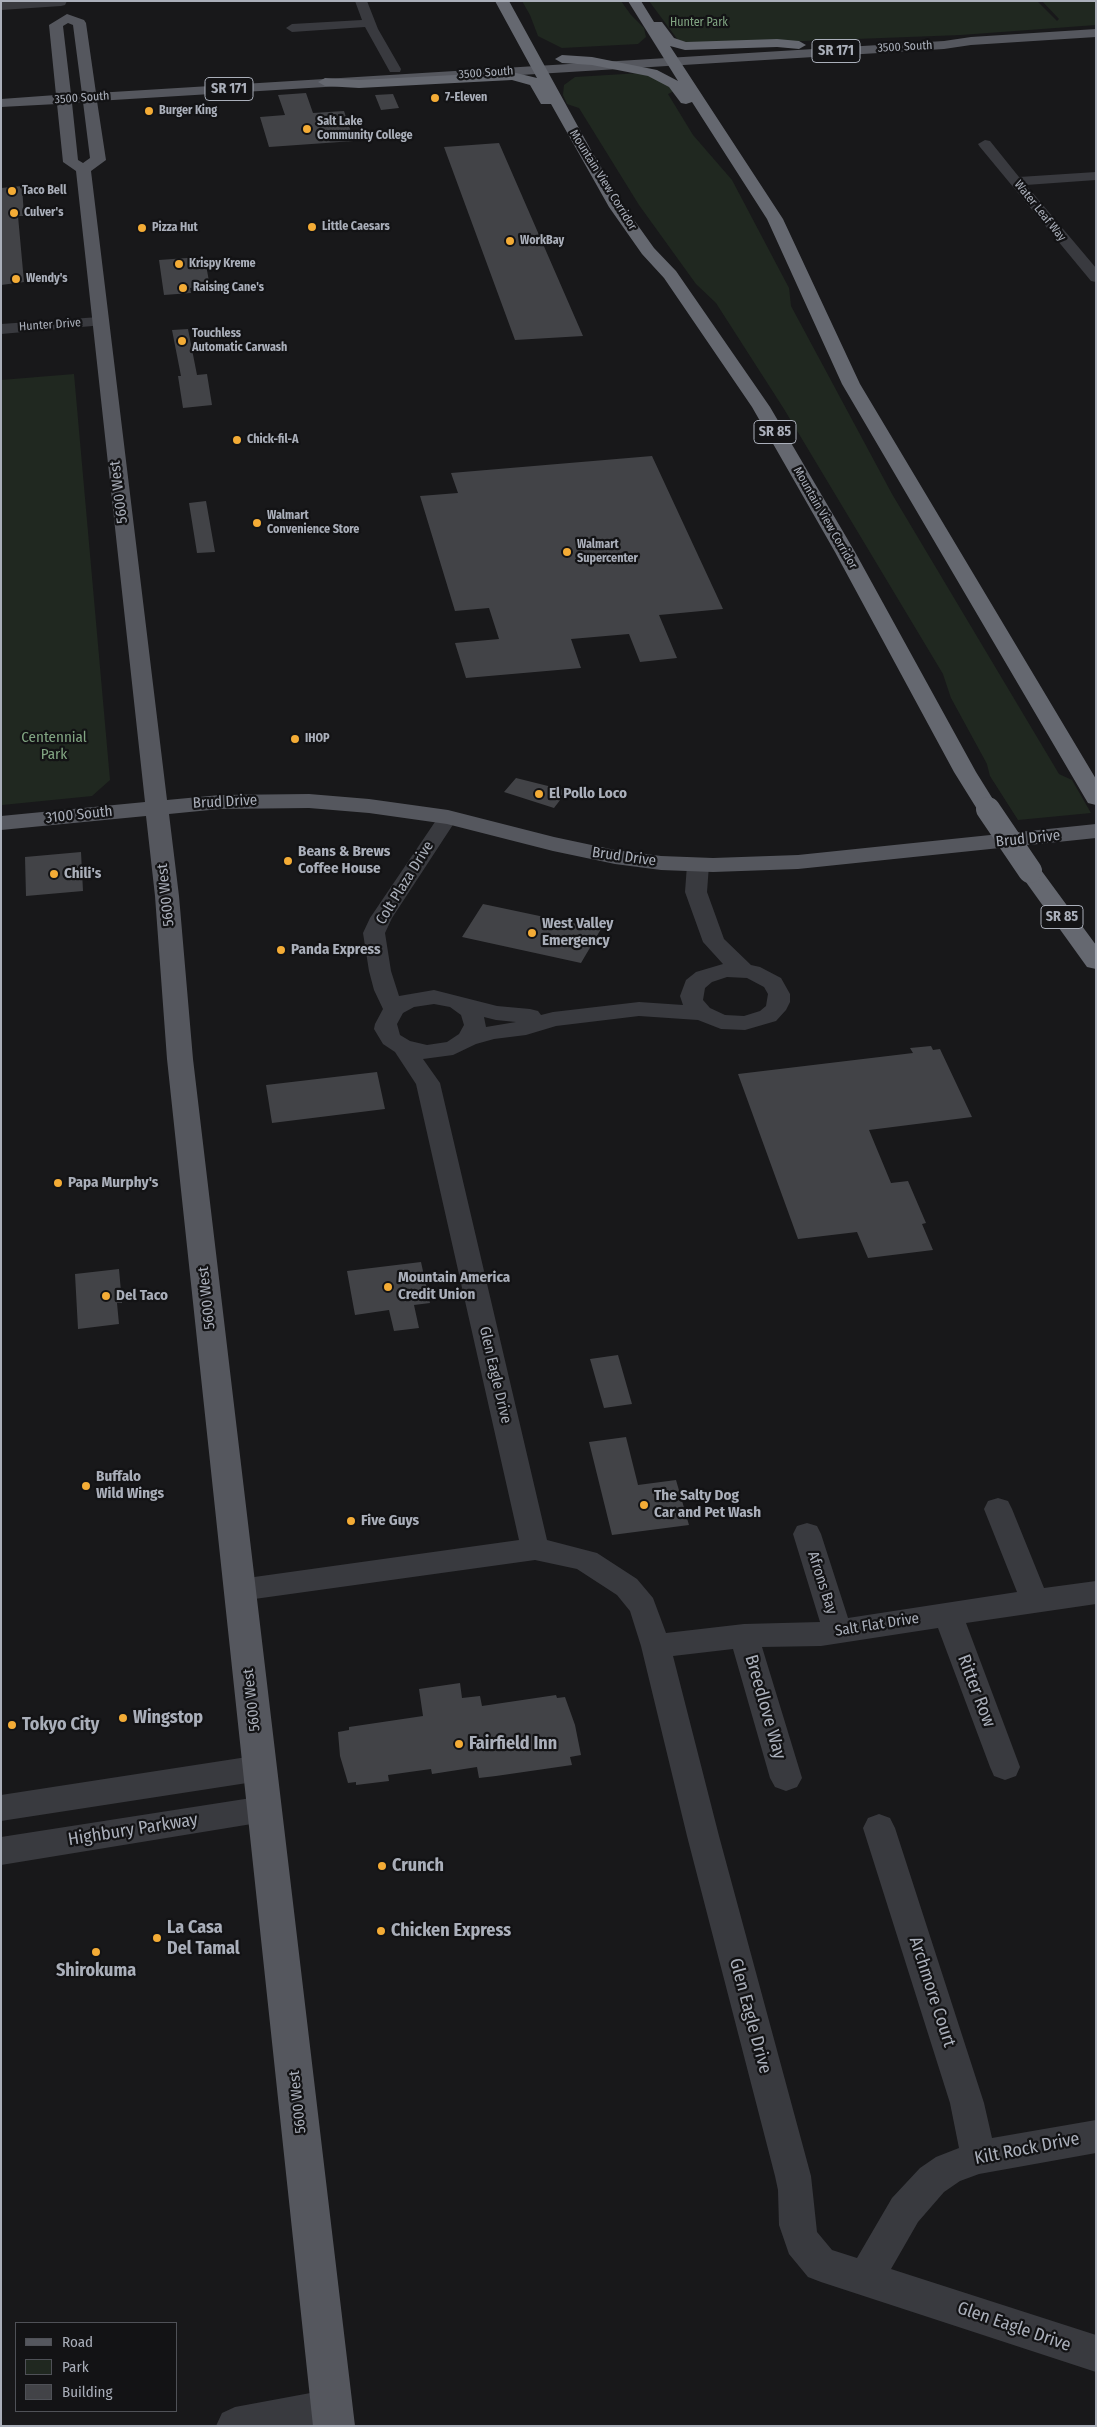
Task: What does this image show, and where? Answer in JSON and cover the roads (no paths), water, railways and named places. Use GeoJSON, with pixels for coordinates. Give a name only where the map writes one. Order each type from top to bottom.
{"type":"FeatureCollection","features":[{"type":"Feature","properties":{"kind":"highway"},"geometry":{"type":"LineString","coordinates":[[494,1],[519,52],[517,58],[512,62]]}},
{"type":"Feature","properties":{"kind":"highway","name":"Mountain View Corridor"},"geometry":{"type":"LineString","coordinates":[[502,1],[584,152],[622,214],[648,251],[670,275],[761,408],[845,552],[965,772],[1030,871],[1096,962]]}},
{"type":"Feature","properties":{"kind":"highway"},"geometry":{"type":"LineString","coordinates":[[510,1],[529,35],[539,43]]}},
{"type":"Feature","properties":{"kind":"highway"},"geometry":{"type":"LineString","coordinates":[[634,1],[734,156],[751,178],[775,219],[851,384],[1096,798]]}},
{"type":"Feature","properties":{"kind":"highway"},"geometry":{"type":"LineString","coordinates":[[640,1],[667,39],[680,45],[697,47],[770,43],[799,44]]}},
{"type":"Feature","properties":{"kind":"highway"},"geometry":{"type":"LineString","coordinates":[[550,91],[554,84],[562,77],[639,47],[651,39],[654,32]]}},
{"type":"Feature","properties":{"kind":"highway"},"geometry":{"type":"LineString","coordinates":[[558,54],[603,61],[652,73],[674,84],[714,143],[734,156]]}},
{"type":"Feature","properties":{"kind":"highway"},"geometry":{"type":"LineString","coordinates":[[603,61],[670,57]]}},
{"type":"Feature","properties":{"kind":"highway"},"geometry":{"type":"LineString","coordinates":[[702,60],[690,66],[690,74],[742,152],[751,178]]}},
{"type":"Feature","properties":{"kind":"highway"},"geometry":{"type":"LineString","coordinates":[[325,82],[350,85],[505,76],[526,78],[537,84],[566,136],[584,152]]}},
{"type":"Feature","properties":{"kind":"main road"},"geometry":{"type":"LineString","coordinates":[[61,2],[67,18],[80,23],[98,160],[83,169],[71,162],[56,25],[67,18]]}},
{"type":"Feature","properties":{"kind":"main road","name":"3500 South"},"geometry":{"type":"LineString","coordinates":[[670,57],[702,60],[960,44],[970,41],[1096,33]]}},
{"type":"Feature","properties":{"kind":"main road","name":"3500 South"},"geometry":{"type":"LineString","coordinates":[[1,92],[64,93],[325,82],[603,61],[644,63],[670,57],[799,44],[954,38],[970,41]]}},
{"type":"Feature","properties":{"kind":"main road","name":"3500 South"},"geometry":{"type":"LineString","coordinates":[[89,92],[394,69],[512,62],[536,65],[558,54]]}},
{"type":"Feature","properties":{"kind":"main road","name":"3500 South"},"geometry":{"type":"LineString","coordinates":[[1,103],[64,93]]}},
{"type":"Feature","properties":{"kind":"main road","name":"5600 West"},"geometry":{"type":"LineString","coordinates":[[83,169],[99,322],[167,896],[181,1068],[333,2417]]}},
{"type":"Feature","properties":{"kind":"main road","name":"Brud Drive"},"geometry":{"type":"LineString","coordinates":[[157,807],[241,801],[309,801],[369,806],[448,817],[593,853],[638,860],[698,865],[791,862],[1096,832]]}},
{"type":"Feature","properties":{"kind":"main road","name":"3100 South"},"geometry":{"type":"LineString","coordinates":[[1,823],[157,807]]}},
{"type":"Feature","properties":{"kind":"street"},"geometry":{"type":"LineString","coordinates":[[361,1],[369,23],[394,69]]}},
{"type":"Feature","properties":{"kind":"street"},"geometry":{"type":"LineString","coordinates":[[1,6],[61,2]]}},
{"type":"Feature","properties":{"kind":"street"},"geometry":{"type":"LineString","coordinates":[[292,28],[369,23]]}},
{"type":"Feature","properties":{"kind":"street","name":"Water Leaf Way"},"geometry":{"type":"LineString","coordinates":[[985,144],[1094,275]]}},
{"type":"Feature","properties":{"kind":"street"},"geometry":{"type":"LineString","coordinates":[[1016,181],[1096,176]]}},
{"type":"Feature","properties":{"kind":"street","name":"Hunter Drive"},"geometry":{"type":"LineString","coordinates":[[1,329],[99,322]]}},
{"type":"Feature","properties":{"kind":"street","name":"Colt Plaza Drive"},"geometry":{"type":"LineString","coordinates":[[394,1009],[385,990],[374,944],[377,925],[448,817]]}},
{"type":"Feature","properties":{"kind":"street"},"geometry":{"type":"LineString","coordinates":[[698,865],[696,892],[714,942],[725,950],[734,963],[743,970]]}},
{"type":"Feature","properties":{"kind":"street"},"geometry":{"type":"LineString","coordinates":[[710,973],[709,952],[714,942]]}},
{"type":"Feature","properties":{"kind":"street"},"geometry":{"type":"LineString","coordinates":[[726,970],[743,970],[760,975],[773,983],[779,994],[779,1002],[775,1010],[757,1021],[745,1023],[721,1022],[702,1013],[692,1002],[692,990],[698,981],[710,973],[726,970]]}},
{"type":"Feature","properties":{"kind":"street"},"geometry":{"type":"LineString","coordinates":[[384,981],[417,998]]}},
{"type":"Feature","properties":{"kind":"street"},"geometry":{"type":"LineString","coordinates":[[553,1019],[526,1028],[428,1052],[403,1047],[391,1039],[386,1029],[387,1018],[394,1009],[417,998],[434,997],[496,1014],[553,1019],[639,1009],[692,990]]}},
{"type":"Feature","properties":{"kind":"street"},"geometry":{"type":"LineString","coordinates":[[428,1083],[439,1065],[472,1032],[474,1019],[465,1006],[457,1002]]}},
{"type":"Feature","properties":{"kind":"street"},"geometry":{"type":"LineString","coordinates":[[639,1009],[659,1012],[702,1013]]}},
{"type":"Feature","properties":{"kind":"street","name":"Glen Eagle Drive"},"geometry":{"type":"LineString","coordinates":[[403,1047],[428,1083],[535,1549]]}},
{"type":"Feature","properties":{"kind":"street"},"geometry":{"type":"LineString","coordinates":[[998,1509],[1035,1601]]}},
{"type":"Feature","properties":{"kind":"street","name":"Afrons Bay"},"geometry":{"type":"LineString","coordinates":[[807,1534],[838,1631]]}},
{"type":"Feature","properties":{"kind":"street","name":"Glen Eagle Drive"},"geometry":{"type":"LineString","coordinates":[[240,1590],[535,1549],[568,1554],[587,1561],[607,1572],[627,1587],[643,1606],[656,1646],[703,1836],[796,2190],[799,2235],[805,2248],[821,2264],[866,2277],[1096,2354]]}},
{"type":"Feature","properties":{"kind":"street","name":"Salt Flat Drive"},"geometry":{"type":"LineString","coordinates":[[656,1646],[744,1636],[821,1634],[1096,1592]]}},
{"type":"Feature","properties":{"kind":"street","name":"Ritter Row"},"geometry":{"type":"LineString","coordinates":[[948,1614],[1005,1767]]}},
{"type":"Feature","properties":{"kind":"street","name":"Breedlove Way"},"geometry":{"type":"LineString","coordinates":[[744,1636],[786,1778]]}},
{"type":"Feature","properties":{"kind":"street"},"geometry":{"type":"LineString","coordinates":[[1,1808],[260,1768]]}},
{"type":"Feature","properties":{"kind":"street","name":"Highbury Parkway"},"geometry":{"type":"LineString","coordinates":[[1,1851],[264,1810]]}},
{"type":"Feature","properties":{"kind":"street","name":"Archmore Court"},"geometry":{"type":"LineString","coordinates":[[879,1828],[967,2103],[979,2156]]}},
{"type":"Feature","properties":{"kind":"street","name":"Kilt Rock Drive"},"geometry":{"type":"LineString","coordinates":[[866,2277],[894,2227],[918,2194],[948,2169],[979,2156],[1096,2136]]}},
{"type":"Feature","properties":{"kind":"street"},"geometry":{"type":"LineString","coordinates":[[235,2426],[333,2417]]}},
{"type":"Feature","properties":{"kind":"place","name":"7-Eleven"},"geometry":{"type":"Point","coordinates":[435,98]}},
{"type":"Feature","properties":{"kind":"place","name":"Burger King"},"geometry":{"type":"Point","coordinates":[149,111]}},
{"type":"Feature","properties":{"kind":"place","name":"Salt Lake Community College"},"geometry":{"type":"Point","coordinates":[307,129]}},
{"type":"Feature","properties":{"kind":"place","name":"Taco Bell"},"geometry":{"type":"Point","coordinates":[12,191]}},
{"type":"Feature","properties":{"kind":"place","name":"Culver's"},"geometry":{"type":"Point","coordinates":[14,213]}},
{"type":"Feature","properties":{"kind":"place","name":"Little Caesars"},"geometry":{"type":"Point","coordinates":[312,227]}},
{"type":"Feature","properties":{"kind":"place","name":"Pizza Hut"},"geometry":{"type":"Point","coordinates":[142,228]}},
{"type":"Feature","properties":{"kind":"place","name":"WorkBay"},"geometry":{"type":"Point","coordinates":[510,241]}},
{"type":"Feature","properties":{"kind":"place","name":"Krispy Kreme"},"geometry":{"type":"Point","coordinates":[179,264]}},
{"type":"Feature","properties":{"kind":"place","name":"Wendy's"},"geometry":{"type":"Point","coordinates":[16,279]}},
{"type":"Feature","properties":{"kind":"place","name":"Raising Cane's"},"geometry":{"type":"Point","coordinates":[183,288]}},
{"type":"Feature","properties":{"kind":"place","name":"Touchless Automatic Carwash"},"geometry":{"type":"Point","coordinates":[182,341]}},
{"type":"Feature","properties":{"kind":"place","name":"Chick-fil-A"},"geometry":{"type":"Point","coordinates":[237,440]}},
{"type":"Feature","properties":{"kind":"place","name":"Walmart Convenience Store"},"geometry":{"type":"Point","coordinates":[257,523]}},
{"type":"Feature","properties":{"kind":"place","name":"Walmart Supercenter"},"geometry":{"type":"Point","coordinates":[567,552]}},
{"type":"Feature","properties":{"kind":"place","name":"IHOP"},"geometry":{"type":"Point","coordinates":[295,739]}},
{"type":"Feature","properties":{"kind":"place","name":"El Pollo Loco"},"geometry":{"type":"Point","coordinates":[539,794]}},
{"type":"Feature","properties":{"kind":"place","name":"Beans & Brews Coffee House"},"geometry":{"type":"Point","coordinates":[288,861]}},
{"type":"Feature","properties":{"kind":"place","name":"Chili's"},"geometry":{"type":"Point","coordinates":[54,874]}},
{"type":"Feature","properties":{"kind":"place","name":"West Valley Emergency"},"geometry":{"type":"Point","coordinates":[532,933]}},
{"type":"Feature","properties":{"kind":"place","name":"Panda Express"},"geometry":{"type":"Point","coordinates":[281,950]}},
{"type":"Feature","properties":{"kind":"place","name":"Papa Murphy's"},"geometry":{"type":"Point","coordinates":[58,1183]}},
{"type":"Feature","properties":{"kind":"place","name":"Mountain America Credit Union"},"geometry":{"type":"Point","coordinates":[388,1287]}},
{"type":"Feature","properties":{"kind":"place","name":"Del Taco"},"geometry":{"type":"Point","coordinates":[106,1296]}},
{"type":"Feature","properties":{"kind":"place","name":"Buffalo Wild Wings"},"geometry":{"type":"Point","coordinates":[86,1486]}},
{"type":"Feature","properties":{"kind":"place","name":"The Salty Dog Car and Pet Wash"},"geometry":{"type":"Point","coordinates":[644,1505]}},
{"type":"Feature","properties":{"kind":"place","name":"Five Guys"},"geometry":{"type":"Point","coordinates":[351,1521]}},
{"type":"Feature","properties":{"kind":"place","name":"Wingstop"},"geometry":{"type":"Point","coordinates":[123,1718]}},
{"type":"Feature","properties":{"kind":"place","name":"Tokyo City"},"geometry":{"type":"Point","coordinates":[12,1725]}},
{"type":"Feature","properties":{"kind":"place","name":"Fairfield Inn"},"geometry":{"type":"Point","coordinates":[459,1744]}},
{"type":"Feature","properties":{"kind":"place","name":"Crunch"},"geometry":{"type":"Point","coordinates":[382,1866]}},
{"type":"Feature","properties":{"kind":"place","name":"Chicken Express"},"geometry":{"type":"Point","coordinates":[381,1931]}},
{"type":"Feature","properties":{"kind":"place","name":"La Casa Del Tamal"},"geometry":{"type":"Point","coordinates":[157,1938]}},
{"type":"Feature","properties":{"kind":"place","name":"Shirokuma"},"geometry":{"type":"Point","coordinates":[96,1952]}},
{"type":"Feature","properties":{"kind":"park label","name":"Hunter Park"},"geometry":{"type":"Point","coordinates":[699,23]}},
{"type":"Feature","properties":{"kind":"park label","name":"Centennial Park"},"geometry":{"type":"Point","coordinates":[54,746]}}]}
